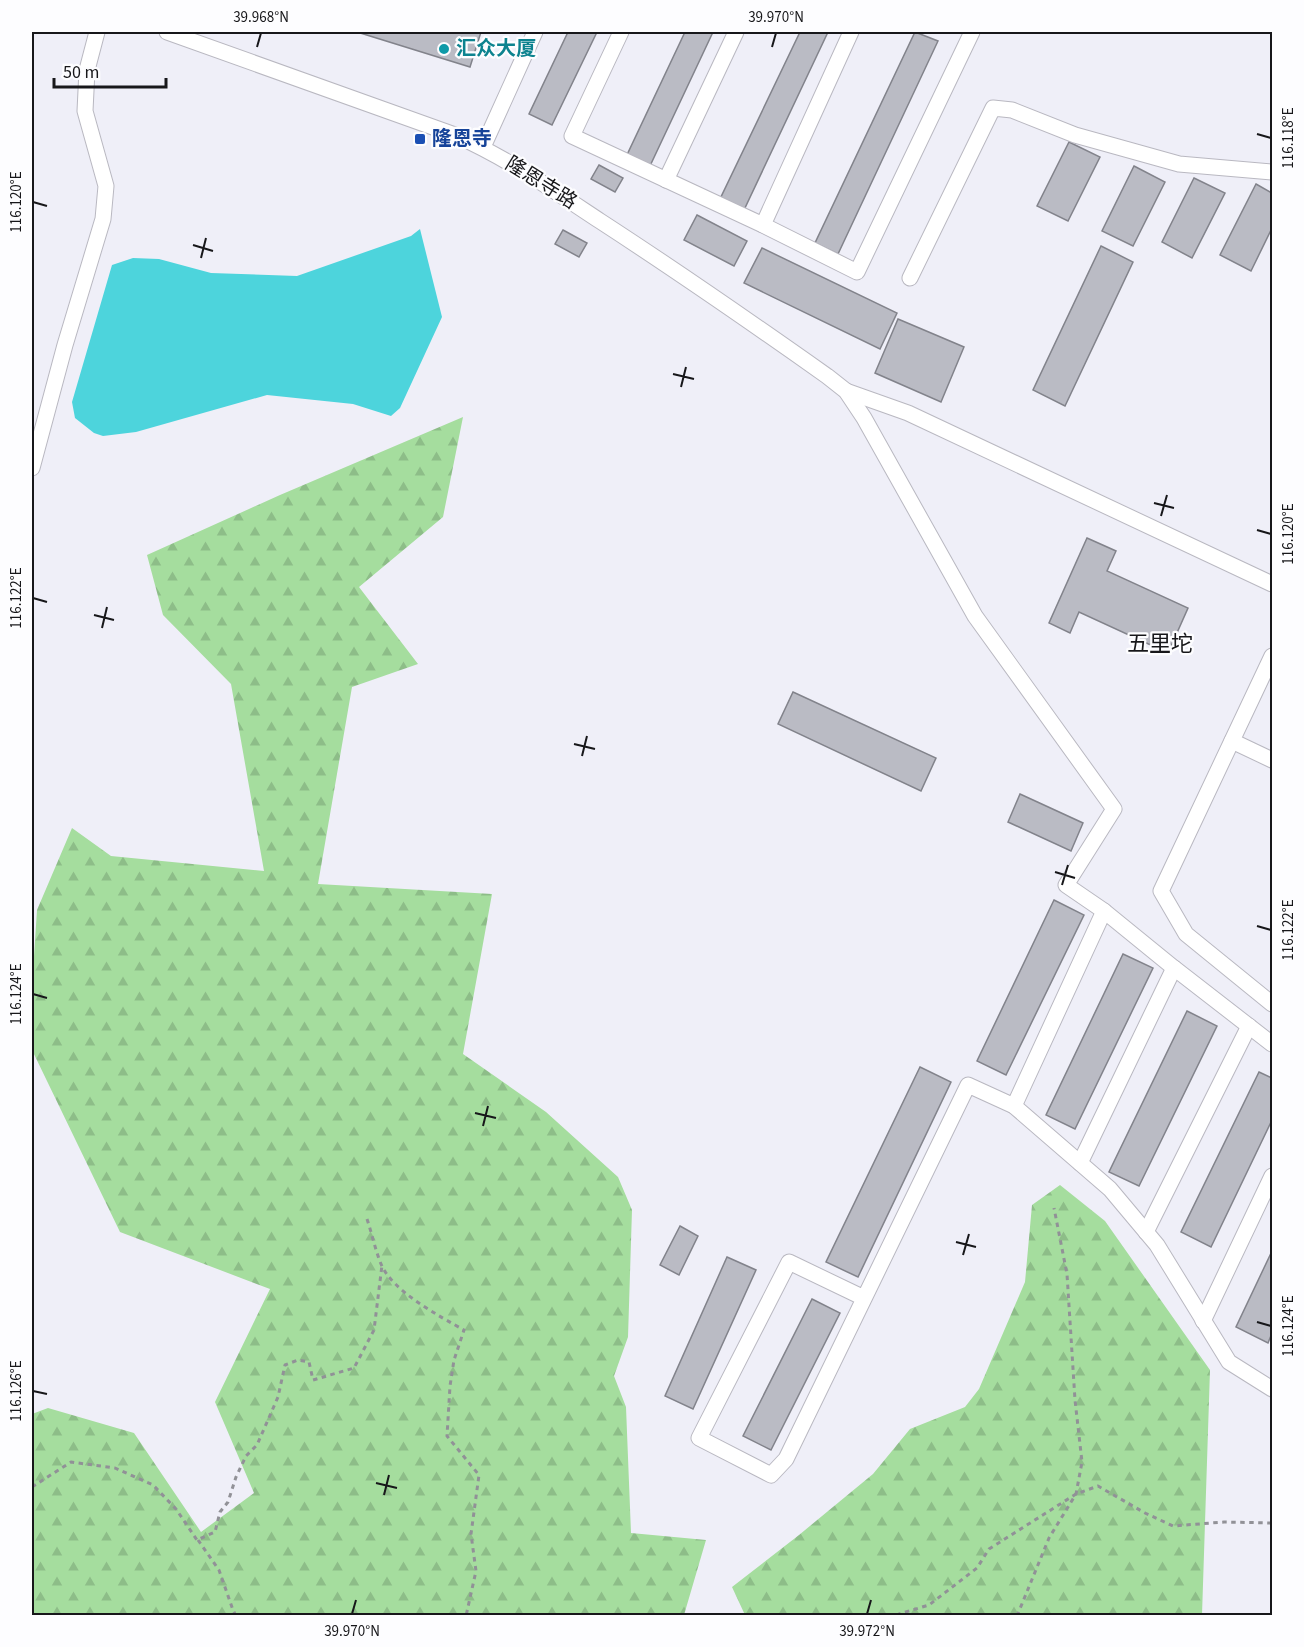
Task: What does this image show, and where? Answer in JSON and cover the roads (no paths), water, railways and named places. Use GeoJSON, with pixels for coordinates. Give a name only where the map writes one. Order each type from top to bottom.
{"type":"FeatureCollection","features":[{"type":"Feature","properties":{"kind":"street"},"geometry":{"type":"LineString","coordinates":[[32,468],[65,345],[103,219],[106,186],[84,111],[87,70],[97,32]]}},
{"type":"Feature","properties":{"kind":"street","name":"隆恩寺路"},"geometry":{"type":"LineString","coordinates":[[167,32],[483,147],[645,250],[846,391]]}},
{"type":"Feature","properties":{"kind":"street"},"geometry":{"type":"LineString","coordinates":[[483,147],[535,32]]}},
{"type":"Feature","properties":{"kind":"street"},"geometry":{"type":"LineString","coordinates":[[621,32],[572,136],[763,225],[857,272],[972,32]]}},
{"type":"Feature","properties":{"kind":"street"},"geometry":{"type":"LineString","coordinates":[[666,180],[736,32]]}},
{"type":"Feature","properties":{"kind":"street"},"geometry":{"type":"LineString","coordinates":[[763,225],[851,32]]}},
{"type":"Feature","properties":{"kind":"street"},"geometry":{"type":"LineString","coordinates":[[910,278],[993,108],[1012,110],[1075,135],[1179,164],[1272,172]]}},
{"type":"Feature","properties":{"kind":"street"},"geometry":{"type":"LineString","coordinates":[[846,391],[908,413],[1272,584]]}},
{"type":"Feature","properties":{"kind":"street"},"geometry":{"type":"LineString","coordinates":[[846,391],[864,418],[975,616],[1114,809],[1066,885],[1104,911],[1272,1044]]}},
{"type":"Feature","properties":{"kind":"street"},"geometry":{"type":"LineString","coordinates":[[1272,656],[1161,891],[1186,934],[1272,1005]]}},
{"type":"Feature","properties":{"kind":"street"},"geometry":{"type":"LineString","coordinates":[[1232,741],[1272,760]]}},
{"type":"Feature","properties":{"kind":"street"},"geometry":{"type":"LineString","coordinates":[[1014,1106],[1104,911]]}},
{"type":"Feature","properties":{"kind":"street"},"geometry":{"type":"LineString","coordinates":[[1080,1163],[1174,968]]}},
{"type":"Feature","properties":{"kind":"street"},"geometry":{"type":"LineString","coordinates":[[1146,1232],[1249,1026]]}},
{"type":"Feature","properties":{"kind":"street"},"geometry":{"type":"LineString","coordinates":[[864,1298],[789,1262],[699,1438],[771,1475],[786,1459],[968,1085],[1014,1106],[1110,1189],[1158,1245],[1229,1362],[1271,1385]]}},
{"type":"Feature","properties":{"kind":"street"},"geometry":{"type":"LineString","coordinates":[[1203,1320],[1272,1176]]}},
{"type":"Feature","properties":{"kind":"water"},"geometry":{"type":"Polygon","coordinates":[[[420,229],[442,317],[400,408],[391,416],[353,404],[267,395],[136,432],[103,436],[94,433],[75,418],[72,402],[112,265],[133,258],[159,259],[211,273],[297,276],[411,236],[420,229]]]}},
{"type":"Feature","properties":{"kind":"place","name":"汇众大厦"},"geometry":{"type":"Point","coordinates":[444,49]}},
{"type":"Feature","properties":{"kind":"place","name":"隆恩寺"},"geometry":{"type":"Point","coordinates":[420,139]}},
{"type":"Feature","properties":{"kind":"district","name":"五里坨"},"geometry":{"type":"Point","coordinates":[1160,644]}}]}
